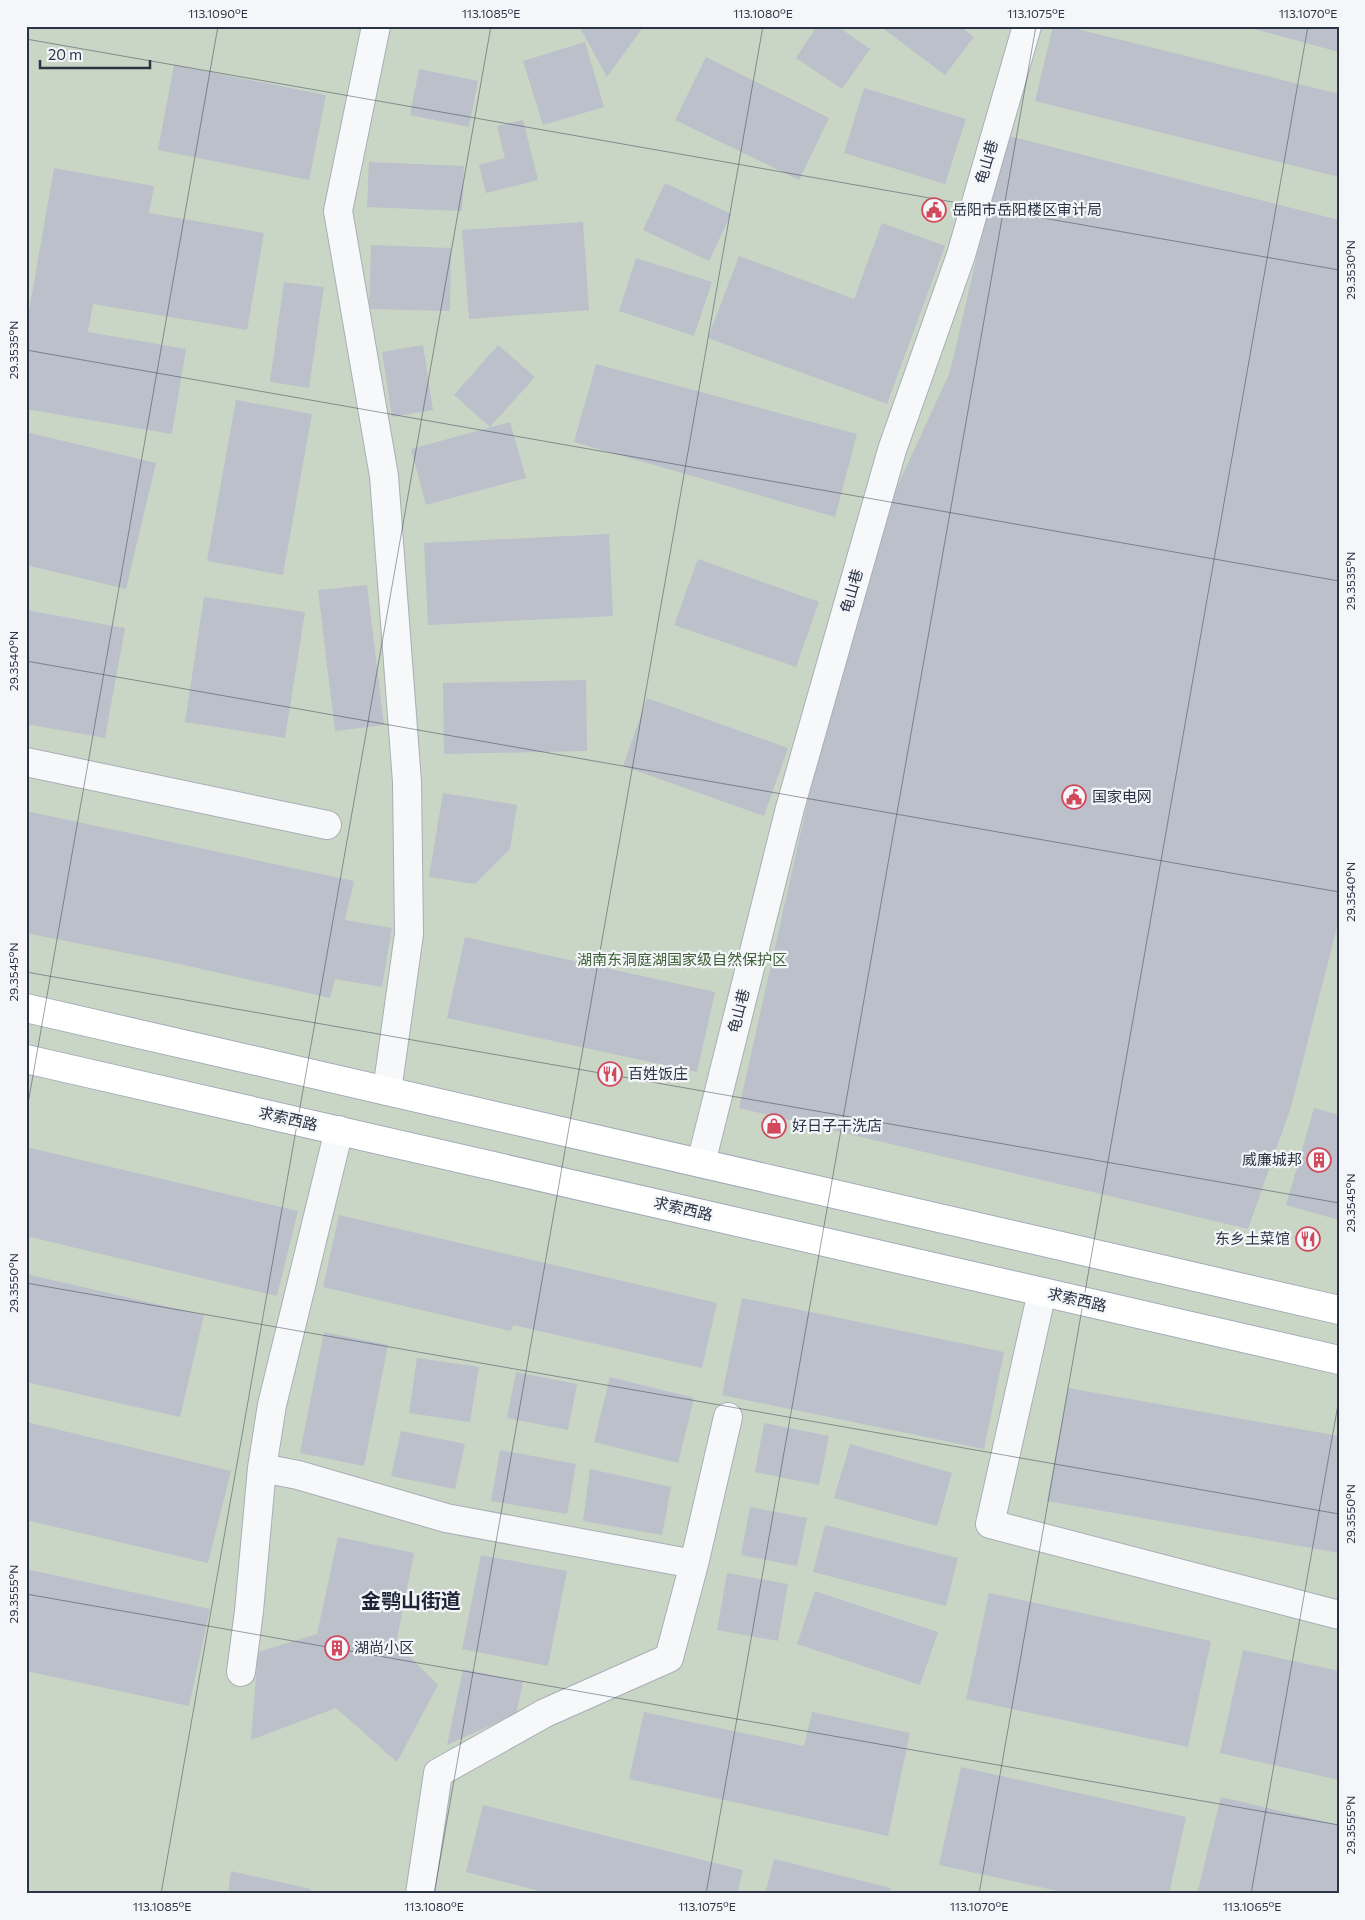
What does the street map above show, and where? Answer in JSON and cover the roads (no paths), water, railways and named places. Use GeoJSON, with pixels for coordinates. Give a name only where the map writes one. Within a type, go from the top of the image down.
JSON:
{"type":"FeatureCollection","features":[{"type":"Feature","properties":{"kind":"main road"},"geometry":{"type":"LineString","coordinates":[[26,1008],[1339,1310]]}},
{"type":"Feature","properties":{"kind":"main road","name":"求索西路"},"geometry":{"type":"LineString","coordinates":[[26,1059],[1339,1360]]}},
{"type":"Feature","properties":{"kind":"street"},"geometry":{"type":"LineString","coordinates":[[376,26],[338,211],[384,476],[407,782],[409,934],[388,1091]]}},
{"type":"Feature","properties":{"kind":"street","name":"龟山巷"},"geometry":{"type":"LineString","coordinates":[[701,1163],[790,808],[886,469],[961,255],[1027,26]]}},
{"type":"Feature","properties":{"kind":"street"},"geometry":{"type":"LineString","coordinates":[[26,762],[328,825]]}},
{"type":"Feature","properties":{"kind":"street"},"geometry":{"type":"LineString","coordinates":[[241,1672],[250,1611],[262,1468],[272,1405],[339,1130]]}},
{"type":"Feature","properties":{"kind":"street"},"geometry":{"type":"LineString","coordinates":[[1042,1292],[990,1524],[1339,1615]]}},
{"type":"Feature","properties":{"kind":"street"},"geometry":{"type":"LineString","coordinates":[[420,1894],[438,1773],[545,1713],[669,1658],[694,1564],[728,1417]]}},
{"type":"Feature","properties":{"kind":"street"},"geometry":{"type":"LineString","coordinates":[[262,1468],[298,1475],[446,1518],[694,1564]]}},
{"type":"Feature","properties":{"kind":"place","name":"岳阳市岳阳楼区审计局"},"geometry":{"type":"Point","coordinates":[934,210]}},
{"type":"Feature","properties":{"kind":"place","name":"国家电网"},"geometry":{"type":"Point","coordinates":[1074,797]}},
{"type":"Feature","properties":{"kind":"place","name":"百姓饭庄"},"geometry":{"type":"Point","coordinates":[610,1074]}},
{"type":"Feature","properties":{"kind":"place","name":"好日子干洗店"},"geometry":{"type":"Point","coordinates":[774,1126]}},
{"type":"Feature","properties":{"kind":"place","name":"威廉城邦"},"geometry":{"type":"Point","coordinates":[1319,1160]}},
{"type":"Feature","properties":{"kind":"place","name":"东乡土菜馆"},"geometry":{"type":"Point","coordinates":[1308,1239]}},
{"type":"Feature","properties":{"kind":"place","name":"湖尚小区"},"geometry":{"type":"Point","coordinates":[337,1648]}},
{"type":"Feature","properties":{"kind":"district","name":"金鹗山街道"},"geometry":{"type":"Point","coordinates":[411,1601]}},
{"type":"Feature","properties":{"kind":"park label","name":"湖南东洞庭湖国家级自然保护区"},"geometry":{"type":"Point","coordinates":[682,960]}}]}
